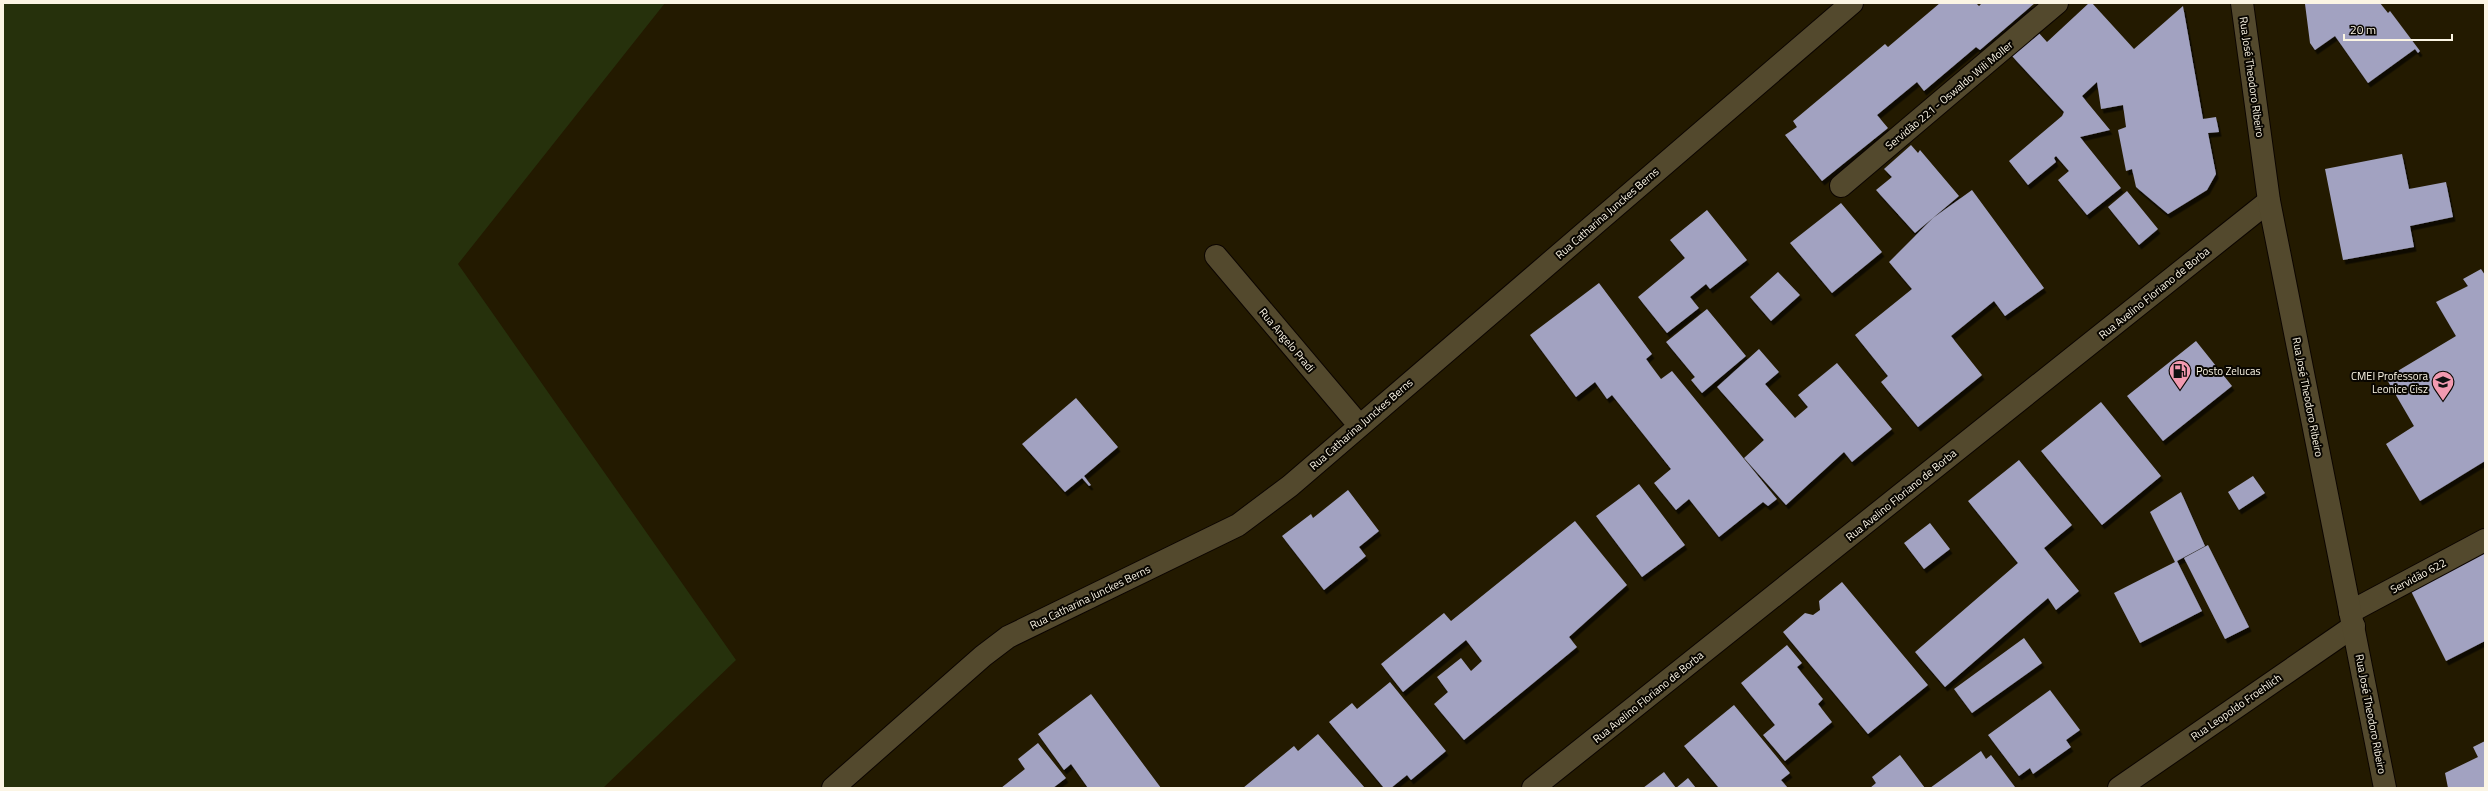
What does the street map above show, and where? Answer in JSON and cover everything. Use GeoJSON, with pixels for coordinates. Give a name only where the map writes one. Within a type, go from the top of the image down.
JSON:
{"type":"FeatureCollection","features":[{"type":"Feature","properties":{"kind":"street","name":"Rua Catharina Junckes Berns"},"geometry":{"type":"LineString","coordinates":[[834,788],[982,656],[1008,636],[1238,525],[1290,486],[1359,425],[1852,3]]}},
{"type":"Feature","properties":{"kind":"street","name":"Servidão 221 - Oswaldo Wili Moller"},"geometry":{"type":"LineString","coordinates":[[1841,186],[2057,3]]}},
{"type":"Feature","properties":{"kind":"street","name":"Rua José Theodoro Ribeiro"},"geometry":{"type":"LineString","coordinates":[[2242,3],[2268,200],[2385,788]]}},
{"type":"Feature","properties":{"kind":"street","name":"Rua Avelino Floriano de Borba"},"geometry":{"type":"LineString","coordinates":[[1533,788],[2268,200]]}},
{"type":"Feature","properties":{"kind":"street","name":"Rua Angelo Pradi"},"geometry":{"type":"LineString","coordinates":[[1216,256],[1359,425]]}},
{"type":"Feature","properties":{"kind":"street","name":"Servidão 622"},"geometry":{"type":"LineString","coordinates":[[2352,619],[2485,540]]}},
{"type":"Feature","properties":{"kind":"street","name":"Rua Leopoldo Froehlich"},"geometry":{"type":"LineString","coordinates":[[2119,788],[2352,619]]}},
{"type":"Feature","properties":{"kind":"green space"},"geometry":{"type":"Polygon","coordinates":[[[3,3],[665,3],[458,264],[736,660],[603,788],[3,788],[3,3]]]}},
{"type":"Feature","properties":{"kind":"building"},"geometry":{"type":"Polygon","coordinates":[[[1940,3],[1976,3],[1979,6],[1982,3],[2035,3],[1980,50],[1976,47],[1924,91],[1917,82],[1877,115],[1888,128],[1822,181],[1785,135],[1797,127],[1793,121],[1885,44],[1888,47],[1940,3]]]}},
{"type":"Feature","properties":{"kind":"building"},"geometry":{"type":"Polygon","coordinates":[[[2089,3],[2092,3],[2134,49],[2183,6],[2203,119],[2216,117],[2219,132],[2208,133],[2216,174],[2207,190],[2168,214],[2136,187],[2132,169],[2126,171],[2118,130],[2126,127],[2123,105],[2101,109],[2097,82],[2082,96],[2110,130],[2080,137],[2121,188],[2087,215],[2058,180],[2069,171],[2056,156],[2054,158],[2056,162],[2028,185],[2009,161],[2062,116],[2064,112],[2012,56],[2038,32],[2047,42],[2089,3]]]}},
{"type":"Feature","properties":{"kind":"building"},"geometry":{"type":"Polygon","coordinates":[[[2380,3],[2388,13],[2390,11],[2420,51],[2418,53],[2415,49],[2368,83],[2335,36],[2315,50],[2310,43],[2305,4],[2380,3]]]}},
{"type":"Feature","properties":{"kind":"building"},"geometry":{"type":"Polygon","coordinates":[[[1911,145],[1918,153],[1920,150],[1959,196],[1915,233],[1876,190],[1892,177],[1884,169],[1911,145]]]}},
{"type":"Feature","properties":{"kind":"building"},"geometry":{"type":"Polygon","coordinates":[[[2402,154],[2409,189],[2446,182],[2453,217],[2410,226],[2414,247],[2343,260],[2325,169],[2402,154]]]}},
{"type":"Feature","properties":{"kind":"building"},"geometry":{"type":"Polygon","coordinates":[[[1972,190],[2044,288],[2005,316],[1994,301],[1951,336],[1982,375],[1918,427],[1881,382],[1888,376],[1855,335],[1912,289],[1889,262],[1933,218],[1972,190]]]}},
{"type":"Feature","properties":{"kind":"building"},"geometry":{"type":"Polygon","coordinates":[[[2127,191],[2158,229],[2139,245],[2108,207],[2127,191]]]}},
{"type":"Feature","properties":{"kind":"building"},"geometry":{"type":"Polygon","coordinates":[[[1841,203],[1882,252],[1832,293],[1790,243],[1841,203]]]}},
{"type":"Feature","properties":{"kind":"building"},"geometry":{"type":"Polygon","coordinates":[[[1707,210],[1747,260],[1710,289],[1706,284],[1690,297],[1699,308],[1667,333],[1638,297],[1685,258],[1670,240],[1707,210]]]}},
{"type":"Feature","properties":{"kind":"building","name":"CMEI Professora Leonice Cisz"},"geometry":{"type":"Polygon","coordinates":[[[2481,269],[2485,275],[2485,461],[2420,501],[2386,444],[2414,426],[2386,378],[2456,336],[2436,302],[2468,286],[2463,279],[2481,269]]]}},
{"type":"Feature","properties":{"kind":"building"},"geometry":{"type":"Polygon","coordinates":[[[1778,272],[1800,295],[1771,321],[1750,297],[1778,272]]]}},
{"type":"Feature","properties":{"kind":"building"},"geometry":{"type":"Polygon","coordinates":[[[1599,283],[1652,354],[1646,359],[1661,379],[1672,371],[1777,499],[1768,506],[1763,502],[1719,537],[1689,499],[1676,510],[1654,483],[1671,469],[1612,395],[1607,399],[1595,382],[1576,397],[1530,335],[1599,283]]]}},
{"type":"Feature","properties":{"kind":"building"},"geometry":{"type":"Polygon","coordinates":[[[1707,309],[1746,356],[1702,393],[1691,380],[1695,377],[1666,342],[1707,309]]]}},
{"type":"Feature","properties":{"kind":"building","name":"Posto Zelucas"},"geometry":{"type":"Polygon","coordinates":[[[2196,341],[2232,386],[2163,441],[2127,396],[2196,341]]]}},
{"type":"Feature","properties":{"kind":"building"},"geometry":{"type":"Polygon","coordinates":[[[1759,349],[1779,372],[1765,384],[1795,418],[1808,407],[1798,395],[1837,363],[1892,429],[1852,462],[1844,452],[1786,505],[1744,458],[1764,440],[1717,387],[1759,349]]]}},
{"type":"Feature","properties":{"kind":"building"},"geometry":{"type":"Polygon","coordinates":[[[1076,398],[1118,447],[1084,476],[1091,485],[1089,486],[1082,478],[1065,492],[1022,444],[1076,398]]]}},
{"type":"Feature","properties":{"kind":"building"},"geometry":{"type":"Polygon","coordinates":[[[2101,402],[2161,476],[2102,525],[2041,451],[2101,402]]]}},
{"type":"Feature","properties":{"kind":"building"},"geometry":{"type":"Polygon","coordinates":[[[2019,460],[2072,525],[2044,548],[2079,591],[2056,610],[2048,598],[1945,687],[1915,652],[2018,563],[1968,501],[2019,460]]]}},
{"type":"Feature","properties":{"kind":"building"},"geometry":{"type":"Polygon","coordinates":[[[2253,476],[2265,493],[2239,510],[2228,492],[2253,476]]]}},
{"type":"Feature","properties":{"kind":"building"},"geometry":{"type":"Polygon","coordinates":[[[1639,484],[1685,545],[1642,577],[1596,516],[1639,484]]]}},
{"type":"Feature","properties":{"kind":"building"},"geometry":{"type":"Polygon","coordinates":[[[1348,490],[1379,531],[1359,547],[1366,556],[1324,590],[1282,536],[1311,514],[1313,518],[1348,490]]]}},
{"type":"Feature","properties":{"kind":"building"},"geometry":{"type":"Polygon","coordinates":[[[2181,492],[2205,546],[2177,561],[2202,611],[2140,643],[2114,593],[2175,562],[2150,512],[2181,492]]]}},
{"type":"Feature","properties":{"kind":"building"},"geometry":{"type":"Polygon","coordinates":[[[1575,521],[1627,585],[1569,637],[1577,647],[1464,740],[1434,704],[1448,692],[1437,677],[1461,658],[1471,671],[1482,661],[1466,640],[1403,692],[1381,664],[1444,613],[1451,621],[1575,521]]]}},
{"type":"Feature","properties":{"kind":"building"},"geometry":{"type":"Polygon","coordinates":[[[1930,523],[1950,549],[1924,569],[1904,543],[1930,523]]]}},
{"type":"Feature","properties":{"kind":"building"},"geometry":{"type":"Polygon","coordinates":[[[2208,545],[2249,627],[2225,639],[2184,558],[2208,545]]]}},
{"type":"Feature","properties":{"kind":"building"},"geometry":{"type":"Polygon","coordinates":[[[2485,552],[2485,641],[2446,661],[2410,589],[2485,552]]]}},
{"type":"Feature","properties":{"kind":"building"},"geometry":{"type":"Polygon","coordinates":[[[1842,582],[1928,685],[1868,734],[1783,632],[1805,613],[1813,615],[1820,610],[1819,601],[1842,582]]]}},
{"type":"Feature","properties":{"kind":"building"},"geometry":{"type":"Polygon","coordinates":[[[2024,638],[2042,663],[1972,713],[1954,689],[2024,638]]]}},
{"type":"Feature","properties":{"kind":"building"},"geometry":{"type":"Polygon","coordinates":[[[1787,645],[1802,663],[1797,667],[1823,699],[1818,704],[1832,722],[1785,761],[1763,735],[1775,725],[1741,683],[1787,645]]]}},
{"type":"Feature","properties":{"kind":"building"},"geometry":{"type":"Polygon","coordinates":[[[1390,682],[1446,751],[1411,780],[1407,775],[1391,788],[1384,788],[1329,722],[1352,703],[1357,709],[1390,682]]]}},
{"type":"Feature","properties":{"kind":"building"},"geometry":{"type":"Polygon","coordinates":[[[2050,690],[2080,730],[2066,740],[2071,747],[2033,774],[2030,768],[2019,776],[1988,735],[2050,690]]]}},
{"type":"Feature","properties":{"kind":"building"},"geometry":{"type":"Polygon","coordinates":[[[1091,694],[1161,788],[1088,788],[1071,764],[1064,770],[1038,734],[1091,694]]]}},
{"type":"Feature","properties":{"kind":"building"},"geometry":{"type":"Polygon","coordinates":[[[1734,705],[1790,773],[1781,780],[1788,788],[1719,788],[1684,746],[1734,705]]]}},
{"type":"Feature","properties":{"kind":"building"},"geometry":{"type":"Polygon","coordinates":[[[1318,734],[1365,788],[1243,788],[1294,746],[1298,751],[1318,734]]]}},
{"type":"Feature","properties":{"kind":"building"},"geometry":{"type":"Polygon","coordinates":[[[2485,741],[2485,788],[2448,788],[2445,773],[2478,757],[2473,747],[2485,741]]]}},
{"type":"Feature","properties":{"kind":"building"},"geometry":{"type":"Polygon","coordinates":[[[1038,743],[1066,778],[1053,788],[1001,788],[1025,769],[1018,759],[1038,743]]]}},
{"type":"Feature","properties":{"kind":"building"},"geometry":{"type":"Polygon","coordinates":[[[1981,751],[1986,759],[1991,755],[2015,787],[1930,788],[1981,751]]]}},
{"type":"Feature","properties":{"kind":"building"},"geometry":{"type":"Polygon","coordinates":[[[1900,755],[1925,788],[1870,788],[1876,783],[1872,777],[1900,755]]]}},
{"type":"Feature","properties":{"kind":"building"},"geometry":{"type":"Polygon","coordinates":[[[1664,772],[1676,788],[1643,788],[1664,772]]]}},
{"type":"Feature","properties":{"kind":"building"},"geometry":{"type":"Polygon","coordinates":[[[1688,778],[1696,788],[1676,788],[1688,778]]]}},
{"type":"Feature","properties":{"kind":"place","name":"Posto Zelucas"},"geometry":{"type":"Point","coordinates":[2180,390]}},
{"type":"Feature","properties":{"kind":"place","name":"CMEI Professora Leonice Cisz"},"geometry":{"type":"Point","coordinates":[2443,402]}}]}
